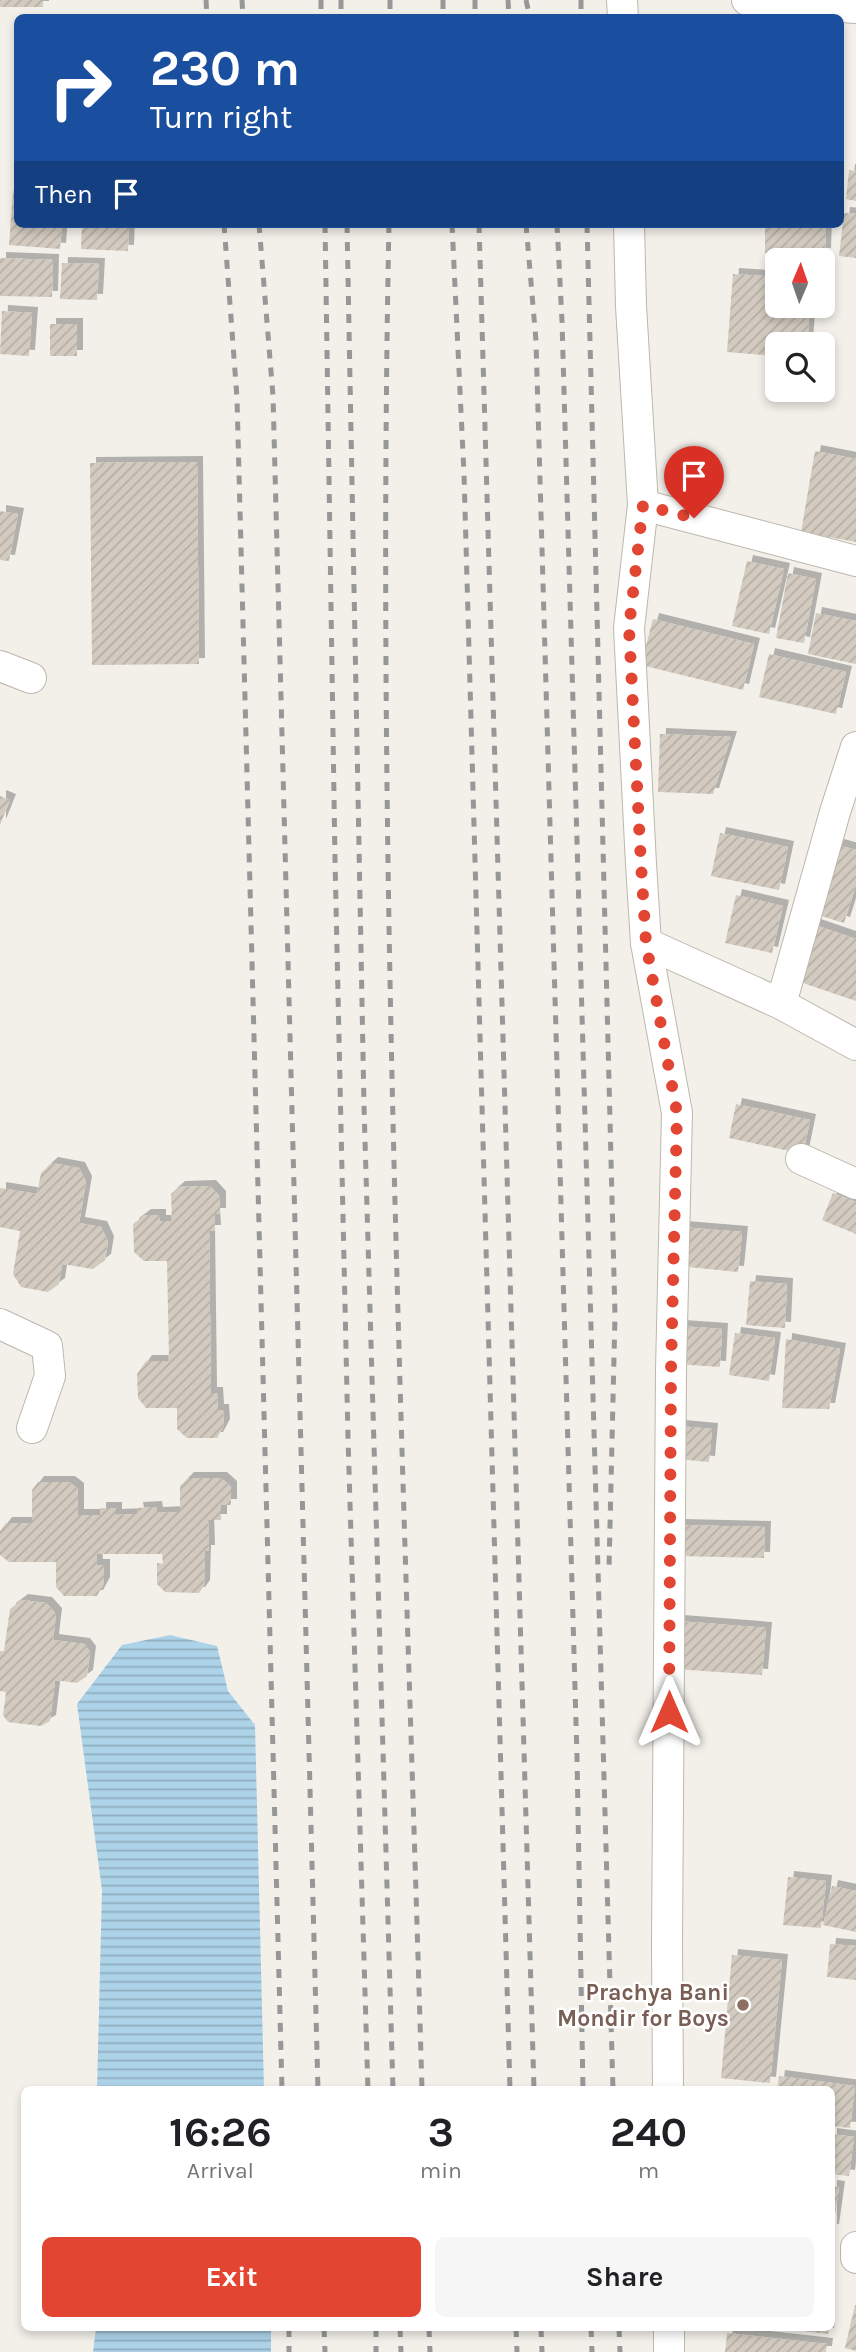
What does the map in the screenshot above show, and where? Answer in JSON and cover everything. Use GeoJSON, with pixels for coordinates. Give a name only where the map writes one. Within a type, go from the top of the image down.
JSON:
{"type":"FeatureCollection","features":[{"type":"Feature","properties":{"kind":"street"},"geometry":{"type":"LineString","coordinates":[[747,0],[856,8]]}},
{"type":"Feature","properties":{"kind":"street"},"geometry":{"type":"LineString","coordinates":[[629,228],[643,505],[629,628],[646,943],[677,1113],[671,1370],[668,2086]]}},
{"type":"Feature","properties":{"kind":"street"},"geometry":{"type":"LineString","coordinates":[[643,505],[856,561]]}},
{"type":"Feature","properties":{"kind":"street"},"geometry":{"type":"LineString","coordinates":[[0,666],[31,678]]}},
{"type":"Feature","properties":{"kind":"street"},"geometry":{"type":"LineString","coordinates":[[781,1004],[845,816],[856,747]]}},
{"type":"Feature","properties":{"kind":"street"},"geometry":{"type":"LineString","coordinates":[[646,943],[781,1004],[856,1045]]}},
{"type":"Feature","properties":{"kind":"street"},"geometry":{"type":"LineString","coordinates":[[801,1159],[856,1184]]}},
{"type":"Feature","properties":{"kind":"street"},"geometry":{"type":"LineString","coordinates":[[0,1324],[47,1346],[50,1376],[32,1428]]}},
{"type":"Feature","properties":{"kind":"street"},"geometry":{"type":"LineString","coordinates":[[856,2247],[856,2258]]}},
{"type":"Feature","properties":{"kind":"street"},"geometry":{"type":"LineString","coordinates":[[669,2331],[669,2352]]}},
{"type":"Feature","properties":{"kind":"water"},"geometry":{"type":"Polygon","coordinates":[[[170,1635],[217,1646],[228,1691],[255,1725],[264,2086],[97,2086],[102,1890],[77,1704],[122,1645],[170,1635]]]}},
{"type":"Feature","properties":{"kind":"water"},"geometry":{"type":"Polygon","coordinates":[[[96,2331],[271,2331],[271,2352],[93,2352],[96,2331]]]}},
{"type":"Feature","properties":{"kind":"building"},"geometry":{"type":"Polygon","coordinates":[[[0,0],[43,0],[43,7],[0,7],[0,0]]]}},
{"type":"Feature","properties":{"kind":"building"},"geometry":{"type":"Polygon","coordinates":[[[849,170],[856,171],[856,201],[846,199],[849,170]]]}},
{"type":"Feature","properties":{"kind":"building"},"geometry":{"type":"Polygon","coordinates":[[[13,191],[14,228],[62,228],[60,249],[9,245],[13,191]]]}},
{"type":"Feature","properties":{"kind":"building"},"geometry":{"type":"Polygon","coordinates":[[[844,213],[856,214],[856,258],[839,256],[844,213]]]}},
{"type":"Feature","properties":{"kind":"building"},"geometry":{"type":"Polygon","coordinates":[[[82,228],[129,228],[128,251],[81,249],[82,228]]]}},
{"type":"Feature","properties":{"kind":"building"},"geometry":{"type":"Polygon","coordinates":[[[765,228],[826,228],[825,248],[765,248],[765,228]]]}},
{"type":"Feature","properties":{"kind":"building"},"geometry":{"type":"Polygon","coordinates":[[[0,258],[53,260],[52,297],[0,296],[0,258]]]}},
{"type":"Feature","properties":{"kind":"building"},"geometry":{"type":"Polygon","coordinates":[[[62,263],[99,264],[97,300],[60,299],[62,263]]]}},
{"type":"Feature","properties":{"kind":"building"},"geometry":{"type":"Polygon","coordinates":[[[733,274],[765,276],[765,318],[809,318],[808,332],[765,332],[765,355],[727,352],[733,274]]]}},
{"type":"Feature","properties":{"kind":"building"},"geometry":{"type":"Polygon","coordinates":[[[2,311],[32,313],[29,356],[0,354],[2,311]]]}},
{"type":"Feature","properties":{"kind":"building"},"geometry":{"type":"Polygon","coordinates":[[[50,324],[77,324],[77,356],[50,356],[50,324]]]}},
{"type":"Feature","properties":{"kind":"building"},"geometry":{"type":"Polygon","coordinates":[[[815,451],[856,459],[856,542],[801,532],[815,451]]]}},
{"type":"Feature","properties":{"kind":"building"},"geometry":{"type":"Polygon","coordinates":[[[197,462],[199,664],[92,665],[90,463],[197,462]]]}},
{"type":"Feature","properties":{"kind":"building"},"geometry":{"type":"Polygon","coordinates":[[[0,511],[18,514],[9,561],[0,560],[0,511]]]}},
{"type":"Feature","properties":{"kind":"building"},"geometry":{"type":"Polygon","coordinates":[[[747,561],[784,569],[769,634],[732,626],[747,561]]]}},
{"type":"Feature","properties":{"kind":"building"},"geometry":{"type":"Polygon","coordinates":[[[788,573],[816,579],[804,643],[776,638],[788,573]]]}},
{"type":"Feature","properties":{"kind":"building"},"geometry":{"type":"Polygon","coordinates":[[[816,613],[856,621],[856,664],[808,654],[816,613]]]}},
{"type":"Feature","properties":{"kind":"building"},"geometry":{"type":"Polygon","coordinates":[[[653,619],[754,644],[743,690],[641,665],[653,619]]]}},
{"type":"Feature","properties":{"kind":"building"},"geometry":{"type":"Polygon","coordinates":[[[769,654],[846,672],[836,714],[759,697],[769,654]]]}},
{"type":"Feature","properties":{"kind":"building"},"geometry":{"type":"Polygon","coordinates":[[[660,734],[731,737],[713,794],[658,792],[660,734]]]}},
{"type":"Feature","properties":{"kind":"building"},"geometry":{"type":"Polygon","coordinates":[[[0,796],[10,800],[0,825],[0,796]]]}},
{"type":"Feature","properties":{"kind":"building"},"geometry":{"type":"Polygon","coordinates":[[[720,833],[788,847],[779,890],[711,876],[720,833]]]}},
{"type":"Feature","properties":{"kind":"building"},"geometry":{"type":"Polygon","coordinates":[[[838,845],[856,850],[856,885],[844,923],[815,914],[838,845]]]}},
{"type":"Feature","properties":{"kind":"building"},"geometry":{"type":"Polygon","coordinates":[[[736,895],[783,906],[772,953],[725,943],[736,895]]]}},
{"type":"Feature","properties":{"kind":"building"},"geometry":{"type":"Polygon","coordinates":[[[812,924],[856,939],[856,1001],[794,980],[812,924]]]}},
{"type":"Feature","properties":{"kind":"building"},"geometry":{"type":"Polygon","coordinates":[[[736,1104],[810,1120],[803,1154],[729,1138],[736,1104]]]}},
{"type":"Feature","properties":{"kind":"building"},"geometry":{"type":"Polygon","coordinates":[[[52,1163],[79,1168],[86,1182],[79,1223],[101,1227],[108,1242],[105,1260],[93,1269],[62,1264],[59,1284],[48,1292],[21,1287],[13,1274],[20,1231],[0,1227],[0,1188],[37,1194],[41,1173],[52,1163]]]}},
{"type":"Feature","properties":{"kind":"building"},"geometry":{"type":"Polygon","coordinates":[[[210,1186],[220,1197],[220,1214],[214,1214],[215,1231],[209,1231],[211,1393],[217,1393],[218,1410],[223,1410],[224,1425],[217,1438],[187,1438],[177,1429],[177,1408],[146,1408],[138,1398],[137,1374],[146,1361],[169,1361],[167,1261],[144,1261],[134,1252],[133,1224],[145,1215],[160,1215],[160,1221],[172,1221],[171,1194],[179,1187],[210,1186]]]}},
{"type":"Feature","properties":{"kind":"building"},"geometry":{"type":"Polygon","coordinates":[[[833,1193],[856,1202],[856,1234],[822,1220],[833,1193]]]}},
{"type":"Feature","properties":{"kind":"building"},"geometry":{"type":"Polygon","coordinates":[[[681,1227],[742,1232],[738,1272],[678,1266],[681,1227]]]}},
{"type":"Feature","properties":{"kind":"building"},"geometry":{"type":"Polygon","coordinates":[[[750,1281],[787,1284],[785,1328],[746,1325],[750,1281]]]}},
{"type":"Feature","properties":{"kind":"building"},"geometry":{"type":"Polygon","coordinates":[[[679,1326],[722,1329],[720,1367],[676,1364],[679,1326]]]}},
{"type":"Feature","properties":{"kind":"building"},"geometry":{"type":"Polygon","coordinates":[[[735,1333],[775,1338],[769,1381],[729,1375],[735,1333]]]}},
{"type":"Feature","properties":{"kind":"building"},"geometry":{"type":"Polygon","coordinates":[[[786,1339],[840,1349],[829,1409],[782,1408],[786,1339]]]}},
{"type":"Feature","properties":{"kind":"building"},"geometry":{"type":"Polygon","coordinates":[[[679,1426],[712,1429],[709,1462],[676,1459],[679,1426]]]}},
{"type":"Feature","properties":{"kind":"building"},"geometry":{"type":"Polygon","coordinates":[[[188,1478],[221,1478],[231,1487],[231,1505],[221,1505],[221,1520],[208,1520],[209,1551],[205,1551],[204,1586],[199,1593],[165,1592],[157,1584],[157,1563],[163,1564],[162,1554],[96,1554],[97,1565],[104,1565],[104,1583],[97,1596],[64,1596],[56,1587],[56,1562],[9,1562],[0,1555],[0,1531],[6,1523],[32,1523],[32,1490],[38,1482],[69,1482],[78,1489],[78,1515],[100,1515],[100,1508],[116,1508],[116,1515],[138,1514],[137,1508],[156,1507],[157,1513],[180,1512],[180,1486],[188,1478]]]}},
{"type":"Feature","properties":{"kind":"building"},"geometry":{"type":"Polygon","coordinates":[[[678,1525],[765,1527],[764,1558],[677,1556],[678,1525]]]}},
{"type":"Feature","properties":{"kind":"building"},"geometry":{"type":"Polygon","coordinates":[[[22,1600],[46,1603],[56,1614],[53,1640],[84,1644],[90,1652],[87,1676],[77,1683],[55,1680],[50,1721],[41,1726],[8,1722],[3,1715],[6,1692],[0,1691],[0,1651],[4,1651],[10,1609],[22,1600]]]}},
{"type":"Feature","properties":{"kind":"building"},"geometry":{"type":"Polygon","coordinates":[[[678,1621],[766,1628],[762,1675],[674,1669],[678,1621]]]}},
{"type":"Feature","properties":{"kind":"building"},"geometry":{"type":"Polygon","coordinates":[[[788,1877],[826,1881],[821,1928],[783,1925],[788,1877]]]}},
{"type":"Feature","properties":{"kind":"building"},"geometry":{"type":"Polygon","coordinates":[[[832,1886],[856,1891],[856,1932],[823,1925],[832,1886]]]}},
{"type":"Feature","properties":{"kind":"building"},"geometry":{"type":"Polygon","coordinates":[[[830,1944],[856,1946],[856,1980],[827,1977],[830,1944]]]}},
{"type":"Feature","properties":{"kind":"building"},"geometry":{"type":"Polygon","coordinates":[[[732,1955],[782,1960],[770,2083],[721,2078],[732,1955]]]}},
{"type":"Feature","properties":{"kind":"building"},"geometry":{"type":"Polygon","coordinates":[[[779,2076],[855,2086],[850,2128],[835,2126],[835,2086],[778,2086],[779,2076]]]}},
{"type":"Feature","properties":{"kind":"building"},"geometry":{"type":"Polygon","coordinates":[[[835,2135],[854,2137],[849,2176],[835,2174],[835,2135]]]}},
{"type":"Feature","properties":{"kind":"building"},"geometry":{"type":"Polygon","coordinates":[[[835,2186],[839,2187],[835,2216],[835,2186]]]}},
{"type":"Feature","properties":{"kind":"building"},"geometry":{"type":"Polygon","coordinates":[[[856,2305],[856,2351],[845,2348],[856,2305]]]}},
{"type":"Feature","properties":{"kind":"building"},"geometry":{"type":"Polygon","coordinates":[[[804,2331],[828,2331],[828,2334],[804,2331]]]}},
{"type":"Feature","properties":{"kind":"building"},"geometry":{"type":"Polygon","coordinates":[[[727,2333],[827,2344],[826,2352],[725,2352],[727,2333]]]}},
{"type":"Feature","properties":{"kind":"railway"},"geometry":{"type":"LineString","coordinates":[[206,0],[207,14]]}},
{"type":"Feature","properties":{"kind":"railway"},"geometry":{"type":"LineString","coordinates":[[242,0],[243,14]]}},
{"type":"Feature","properties":{"kind":"railway"},"geometry":{"type":"LineString","coordinates":[[321,0],[321,14]]}},
{"type":"Feature","properties":{"kind":"railway"},"geometry":{"type":"LineString","coordinates":[[341,0],[341,14]]}},
{"type":"Feature","properties":{"kind":"railway"},"geometry":{"type":"LineString","coordinates":[[390,0],[390,14]]}},
{"type":"Feature","properties":{"kind":"railway"},"geometry":{"type":"LineString","coordinates":[[443,0],[443,14]]}},
{"type":"Feature","properties":{"kind":"railway"},"geometry":{"type":"LineString","coordinates":[[475,0],[475,14]]}},
{"type":"Feature","properties":{"kind":"railway"},"geometry":{"type":"LineString","coordinates":[[508,0],[509,14]]}},
{"type":"Feature","properties":{"kind":"railway"},"geometry":{"type":"LineString","coordinates":[[526,0],[529,14]]}},
{"type":"Feature","properties":{"kind":"railway"},"geometry":{"type":"LineString","coordinates":[[581,0],[581,14]]}},
{"type":"Feature","properties":{"kind":"railway"},"geometry":{"type":"LineString","coordinates":[[224,228],[237,398],[282,2086]]}},
{"type":"Feature","properties":{"kind":"railway"},"geometry":{"type":"LineString","coordinates":[[259,228],[273,396],[318,2086]]}},
{"type":"Feature","properties":{"kind":"railway"},"geometry":{"type":"LineString","coordinates":[[325,228],[348,1438],[368,2086]]}},
{"type":"Feature","properties":{"kind":"railway"},"geometry":{"type":"LineString","coordinates":[[347,228],[364,1106],[393,2086]]}},
{"type":"Feature","properties":{"kind":"railway"},"geometry":{"type":"LineString","coordinates":[[389,228],[386,690],[389,924],[400,1390],[422,2086]]}},
{"type":"Feature","properties":{"kind":"railway"},"geometry":{"type":"LineString","coordinates":[[452,228],[464,474],[510,2086]]}},
{"type":"Feature","properties":{"kind":"railway"},"geometry":{"type":"LineString","coordinates":[[479,228],[534,2086]]}},
{"type":"Feature","properties":{"kind":"railway"},"geometry":{"type":"LineString","coordinates":[[526,228],[536,341],[577,1757],[583,2086]]}},
{"type":"Feature","properties":{"kind":"railway"},"geometry":{"type":"LineString","coordinates":[[557,228],[613,2086]]}},
{"type":"Feature","properties":{"kind":"railway"},"geometry":{"type":"LineString","coordinates":[[587,228],[615,1315],[609,1568]]}},
{"type":"Feature","properties":{"kind":"railway"},"geometry":{"type":"LineString","coordinates":[[289,2331],[289,2352]]}},
{"type":"Feature","properties":{"kind":"railway"},"geometry":{"type":"LineString","coordinates":[[324,2331],[325,2352]]}},
{"type":"Feature","properties":{"kind":"railway"},"geometry":{"type":"LineString","coordinates":[[376,2331],[376,2352]]}},
{"type":"Feature","properties":{"kind":"railway"},"geometry":{"type":"LineString","coordinates":[[400,2331],[401,2352]]}},
{"type":"Feature","properties":{"kind":"railway"},"geometry":{"type":"LineString","coordinates":[[429,2331],[430,2352]]}},
{"type":"Feature","properties":{"kind":"railway"},"geometry":{"type":"LineString","coordinates":[[516,2331],[517,2352]]}},
{"type":"Feature","properties":{"kind":"railway"},"geometry":{"type":"LineString","coordinates":[[541,2331],[542,2352]]}},
{"type":"Feature","properties":{"kind":"railway"},"geometry":{"type":"LineString","coordinates":[[591,2331],[592,2352]]}},
{"type":"Feature","properties":{"kind":"railway"},"geometry":{"type":"LineString","coordinates":[[619,2331],[620,2352]]}},
{"type":"Feature","properties":{"kind":"place","name":"Prachya Bani Mondir for Boys"},"geometry":{"type":"Point","coordinates":[743,2005]}},
{"type":"Feature","properties":{"kind":"route"},"geometry":{"type":"LineString","coordinates":[[669,1712],[671,1370],[677,1113],[646,943],[629,628],[643,505],[694,518]]}}]}
